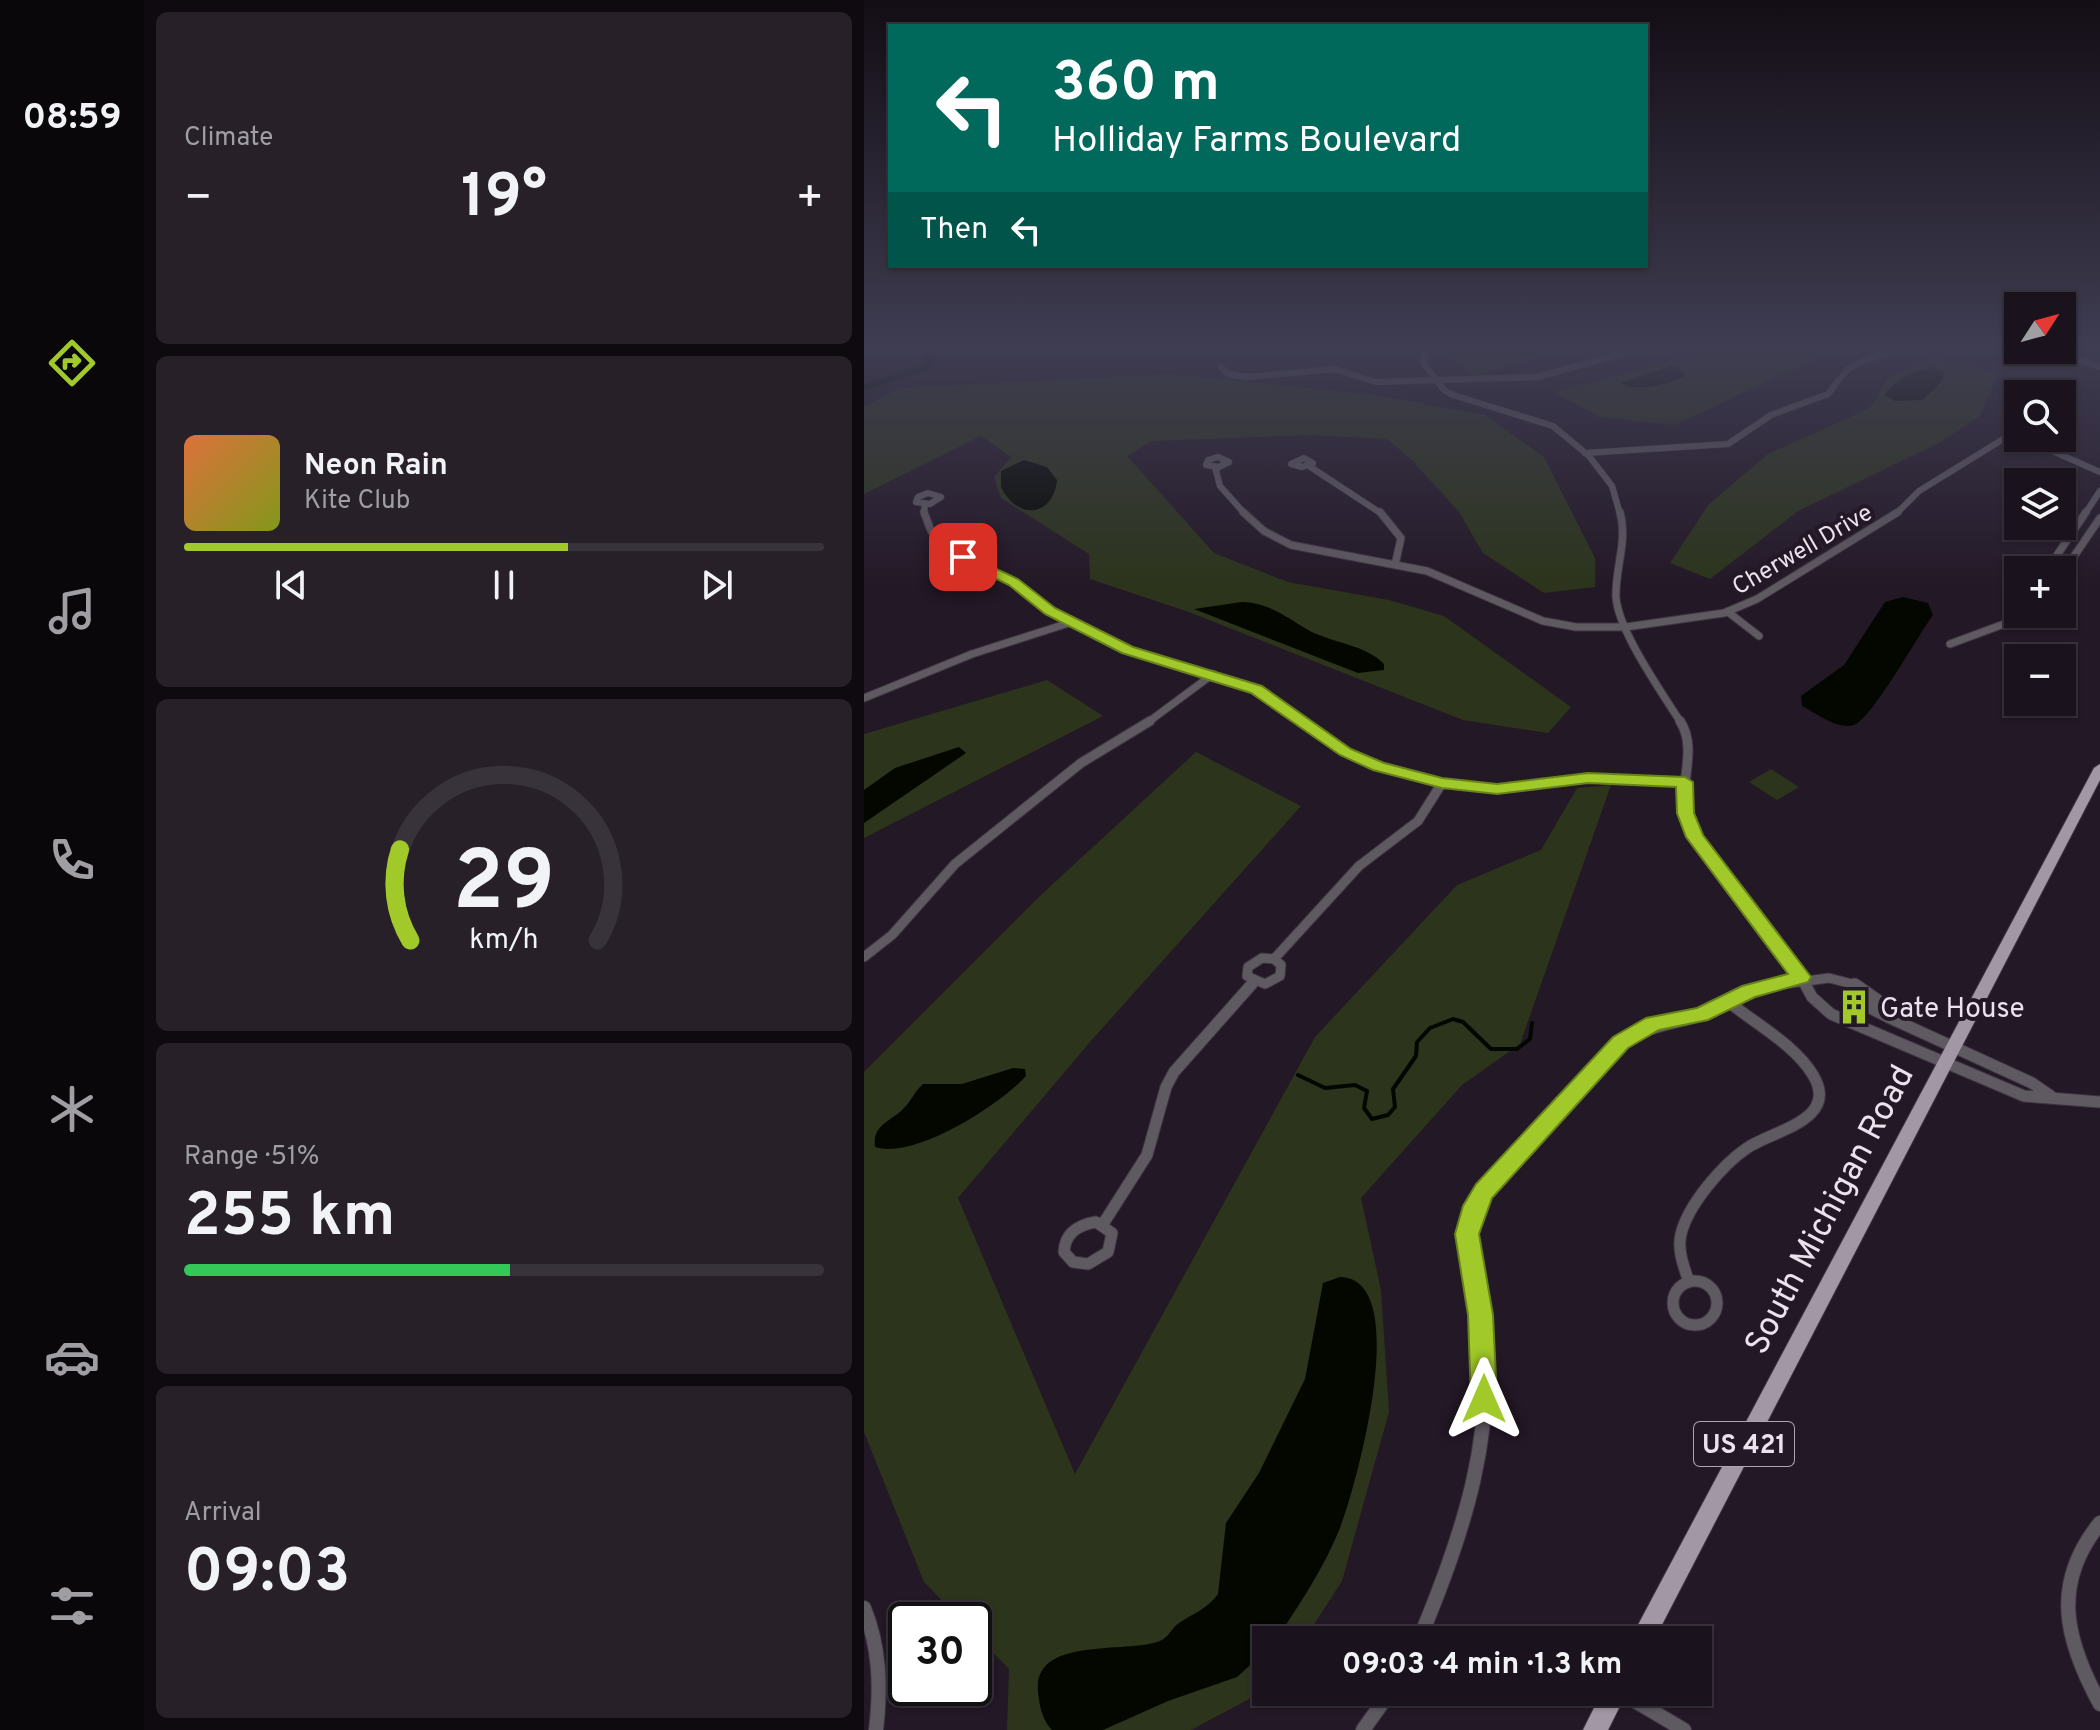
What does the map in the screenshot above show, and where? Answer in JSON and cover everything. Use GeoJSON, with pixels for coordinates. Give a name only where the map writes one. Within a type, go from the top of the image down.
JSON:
{"type":"FeatureCollection","features":[{"type":"Feature","properties":{"kind":"main road","name":"South Michigan Road"},"geometry":{"type":"LineString","coordinates":[[1649,1626],[1947,1054],[2100,768]]}},
{"type":"Feature","properties":{"kind":"main road"},"geometry":{"type":"LineString","coordinates":[[1598,1729],[1610,1706]]}},
{"type":"Feature","properties":{"kind":"street"},"geometry":{"type":"LineString","coordinates":[[1554,427],[1585,453],[1612,486],[1625,530],[1616,599],[1645,668],[1682,720],[1689,762],[1685,782],[1685,813],[1694,837],[1801,977],[1812,997],[1831,1014],[1947,1054]]}},
{"type":"Feature","properties":{"kind":"street"},"geometry":{"type":"LineString","coordinates":[[1585,453],[1615,448],[1693,449],[1728,444],[1754,427]]}},
{"type":"Feature","properties":{"kind":"street","name":"Cherwell Drive"},"geometry":{"type":"LineString","coordinates":[[1215,467],[1220,486],[1232,501],[1274,537],[1322,553],[1427,571],[1543,621],[1576,627],[1626,627],[1728,612],[1757,599],[1891,518],[1919,491],[2004,442]]}},
{"type":"Feature","properties":{"kind":"street"},"geometry":{"type":"LineString","coordinates":[[2056,452],[2100,472]]}},
{"type":"Feature","properties":{"kind":"street"},"geometry":{"type":"LineString","coordinates":[[1309,466],[1337,482],[1397,530],[1402,544],[1395,565]]}},
{"type":"Feature","properties":{"kind":"street"},"geometry":{"type":"LineString","coordinates":[[2076,529],[2100,491]]}},
{"type":"Feature","properties":{"kind":"street"},"geometry":{"type":"LineString","coordinates":[[925,504],[923,517],[931,531],[963,557],[1014,582],[1050,611],[1127,650],[1213,674],[1256,690],[1345,752],[1379,766],[1442,783],[1497,789],[1588,778],[1685,782]]}},
{"type":"Feature","properties":{"kind":"street"},"geometry":{"type":"LineString","coordinates":[[2074,556],[2100,518]]}},
{"type":"Feature","properties":{"kind":"street"},"geometry":{"type":"LineString","coordinates":[[2076,533],[2088,536]]}},
{"type":"Feature","properties":{"kind":"street"},"geometry":{"type":"LineString","coordinates":[[1728,612],[1759,636]]}},
{"type":"Feature","properties":{"kind":"street"},"geometry":{"type":"LineString","coordinates":[[1950,644],[2004,621]]}},
{"type":"Feature","properties":{"kind":"street"},"geometry":{"type":"LineString","coordinates":[[864,698],[972,654],[1072,622]]}},
{"type":"Feature","properties":{"kind":"street"},"geometry":{"type":"LineString","coordinates":[[864,957],[892,935],[955,864],[1081,763],[1146,724],[1213,674]]}},
{"type":"Feature","properties":{"kind":"street"},"geometry":{"type":"LineString","coordinates":[[1274,959],[1359,866],[1418,821],[1442,783]]}},
{"type":"Feature","properties":{"kind":"street"},"geometry":{"type":"LineString","coordinates":[[1262,958],[1274,959],[1282,968],[1280,976],[1265,984],[1254,982],[1246,972],[1251,963],[1262,958]]}},
{"type":"Feature","properties":{"kind":"street"},"geometry":{"type":"LineString","coordinates":[[1424,1626],[1461,1525],[1479,1453],[1484,1354],[1467,1243],[1474,1206],[1495,1178],[1620,1042],[1654,1023],[1701,1015],[1749,991],[1801,977],[1853,983],[1872,1009],[2024,1096],[2100,1102]]}},
{"type":"Feature","properties":{"kind":"street"},"geometry":{"type":"LineString","coordinates":[[1103,1224],[1147,1155],[1166,1087],[1174,1072],[1254,982]]}},
{"type":"Feature","properties":{"kind":"street"},"geometry":{"type":"LineString","coordinates":[[1689,1282],[1681,1260],[1685,1221],[1734,1158],[1757,1142],[1798,1126],[1815,1111],[1818,1098],[1813,1075],[1730,1003]]}},
{"type":"Feature","properties":{"kind":"street"},"geometry":{"type":"LineString","coordinates":[[2100,1523],[2085,1538],[2068,1590],[2072,1650],[2100,1704]]}},
{"type":"Feature","properties":{"kind":"street"},"geometry":{"type":"LineString","coordinates":[[864,1608],[874,1629],[881,1660],[876,1730]]}},
{"type":"Feature","properties":{"kind":"street"},"geometry":{"type":"LineString","coordinates":[[1363,1730],[1380,1706]]}},
{"type":"Feature","properties":{"kind":"street"},"geometry":{"type":"LineString","coordinates":[[1642,1706],[1684,1730]]}},
{"type":"Feature","properties":{"kind":"green space"},"geometry":{"type":"Polygon","coordinates":[[[864,427],[1501,427],[1544,457],[1595,558],[1595,587],[1544,593],[1483,553],[1459,512],[1413,461],[1387,439],[1309,435],[1152,441],[1127,456],[1214,553],[1288,582],[1389,600],[1444,616],[1571,707],[1548,733],[1463,720],[1186,611],[1090,579],[1089,554],[1001,498],[994,477],[1011,457],[981,436],[864,494],[864,427]]]}},
{"type":"Feature","properties":{"kind":"green space"},"geometry":{"type":"Polygon","coordinates":[[[1828,427],[1964,427],[1939,443],[1798,511],[1710,579],[1670,563],[1709,504],[1768,454],[1828,427]]]}},
{"type":"Feature","properties":{"kind":"green space"},"geometry":{"type":"Polygon","coordinates":[[[1047,680],[1103,716],[864,838],[864,734],[1047,680]]]}},
{"type":"Feature","properties":{"kind":"green space"},"geometry":{"type":"Polygon","coordinates":[[[1196,752],[1301,806],[1090,1042],[958,1198],[1075,1474],[1315,1037],[1457,885],[1541,850],[1577,788],[1611,785],[1520,1044],[1462,1085],[1361,1198],[1381,1290],[1389,1412],[1342,1581],[1313,1626],[1252,1626],[1252,1697],[1191,1730],[1007,1730],[1009,1669],[992,1652],[992,1602],[943,1602],[924,1582],[864,1432],[864,1072],[1042,894],[1196,752]]]}},
{"type":"Feature","properties":{"kind":"green space"},"geometry":{"type":"Polygon","coordinates":[[[1771,769],[1799,787],[1777,800],[1749,782],[1771,769]]]}},
{"type":"Feature","properties":{"kind":"shaded area"},"geometry":{"type":"Polygon","coordinates":[[[1024,460],[1047,467],[1057,480],[1054,493],[1042,508],[1025,509],[1016,505],[1001,487],[1001,471],[1024,460]]]}},
{"type":"Feature","properties":{"kind":"shaded area"},"geometry":{"type":"Polygon","coordinates":[[[1903,597],[1928,603],[1933,615],[1883,693],[1862,719],[1854,725],[1841,725],[1802,706],[1801,696],[1844,665],[1885,602],[1903,597]]]}},
{"type":"Feature","properties":{"kind":"shaded area"},"geometry":{"type":"Polygon","coordinates":[[[1242,602],[1269,608],[1319,635],[1359,648],[1384,664],[1384,670],[1358,673],[1194,609],[1242,602]]]}},
{"type":"Feature","properties":{"kind":"shaded area"},"geometry":{"type":"Polygon","coordinates":[[[959,747],[966,753],[864,823],[864,790],[895,768],[959,747]]]}},
{"type":"Feature","properties":{"kind":"shaded area"},"geometry":{"type":"Polygon","coordinates":[[[1013,1068],[1025,1069],[1026,1076],[977,1115],[933,1138],[911,1145],[892,1149],[875,1147],[879,1129],[906,1106],[923,1084],[962,1084],[1013,1068]]]}},
{"type":"Feature","properties":{"kind":"shaded area"},"geometry":{"type":"Polygon","coordinates":[[[1340,1277],[1362,1286],[1373,1311],[1377,1346],[1374,1388],[1357,1472],[1340,1528],[1319,1572],[1285,1626],[1252,1626],[1252,1664],[1237,1677],[1168,1701],[1103,1730],[1052,1730],[1043,1717],[1038,1691],[1041,1673],[1051,1661],[1088,1650],[1162,1640],[1218,1594],[1226,1523],[1259,1473],[1305,1379],[1323,1283],[1340,1277]]]}},
{"type":"Feature","properties":{"kind":"building"},"geometry":{"type":"Polygon","coordinates":[[[1854,995],[1861,1002],[1857,1009],[1848,1005],[1854,995]]]}},
{"type":"Feature","properties":{"kind":"waterway"},"geometry":{"type":"LineString","coordinates":[[1298,1075],[1325,1088],[1355,1085],[1367,1091],[1364,1108],[1372,1119],[1388,1115],[1395,1107],[1393,1089],[1416,1056],[1417,1042],[1430,1028],[1453,1019],[1463,1022],[1491,1049],[1517,1049],[1530,1039],[1532,1023]]}},
{"type":"Feature","properties":{"kind":"place","name":"Gate House"},"geometry":{"type":"Point","coordinates":[1854,1007]}},
{"type":"Feature","properties":{"kind":"route"},"geometry":{"type":"LineString","coordinates":[[963,557],[1014,582],[1050,611],[1127,650],[1213,674],[1256,690],[1345,752],[1379,766],[1442,783],[1497,789],[1588,778],[1685,782],[1685,813],[1694,837],[1801,977],[1749,991],[1701,1015],[1654,1023],[1620,1042],[1484,1191],[1470,1219],[1467,1252],[1480,1315],[1484,1399]]}}]}
